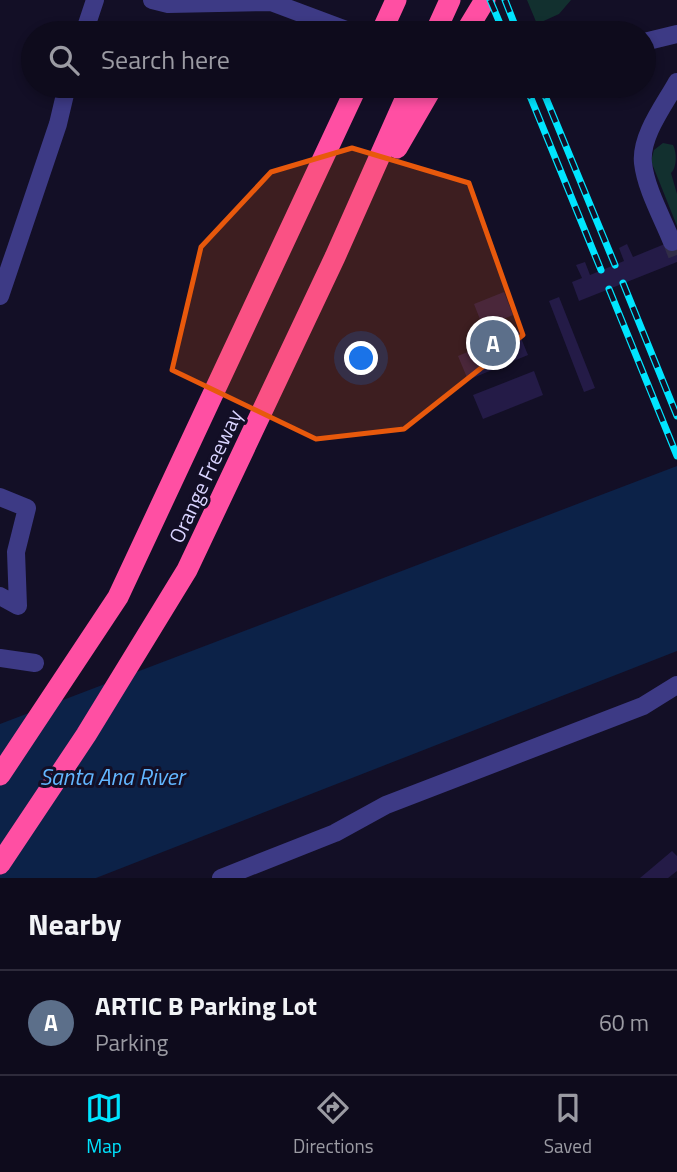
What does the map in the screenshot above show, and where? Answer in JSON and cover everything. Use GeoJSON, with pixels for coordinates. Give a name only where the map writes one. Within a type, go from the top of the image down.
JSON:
{"type":"FeatureCollection","features":[{"type":"Feature","properties":{"kind":"highway"},"geometry":{"type":"LineString","coordinates":[[386,21],[396,0]]}},
{"type":"Feature","properties":{"kind":"highway"},"geometry":{"type":"LineString","coordinates":[[440,21],[450,0]]}},
{"type":"Feature","properties":{"kind":"highway"},"geometry":{"type":"LineString","coordinates":[[472,21],[485,0]]}},
{"type":"Feature","properties":{"kind":"highway","name":"Orange Freeway"},"geometry":{"type":"LineString","coordinates":[[0,775],[117,597],[351,98]]}},
{"type":"Feature","properties":{"kind":"highway","name":"Orange Freeway"},"geometry":{"type":"LineString","coordinates":[[0,869],[86,736],[187,570],[335,257],[415,98]]}},
{"type":"Feature","properties":{"kind":"street"},"geometry":{"type":"LineString","coordinates":[[88,21],[95,0]]}},
{"type":"Feature","properties":{"kind":"street"},"geometry":{"type":"LineString","coordinates":[[152,0],[168,4],[268,1],[322,21]]}},
{"type":"Feature","properties":{"kind":"street"},"geometry":{"type":"LineString","coordinates":[[656,39],[677,34]]}},
{"type":"Feature","properties":{"kind":"street"},"geometry":{"type":"LineString","coordinates":[[672,242],[643,163],[646,143],[668,117],[677,82]]}},
{"type":"Feature","properties":{"kind":"street"},"geometry":{"type":"LineString","coordinates":[[0,296],[58,124],[64,98]]}},
{"type":"Feature","properties":{"kind":"street"},"geometry":{"type":"LineString","coordinates":[[0,497],[27,508],[16,552],[18,606],[0,596]]}},
{"type":"Feature","properties":{"kind":"street"},"geometry":{"type":"LineString","coordinates":[[0,564],[16,552]]}},
{"type":"Feature","properties":{"kind":"street"},"geometry":{"type":"LineString","coordinates":[[0,658],[35,663]]}},
{"type":"Feature","properties":{"kind":"street"},"geometry":{"type":"LineString","coordinates":[[222,878],[335,834],[386,804],[643,706],[677,685]]}},
{"type":"Feature","properties":{"kind":"highlighted area"},"geometry":{"type":"Polygon","coordinates":[[[352,148],[469,183],[523,335],[404,429],[316,439],[172,370],[201,247],[271,172],[352,148]]]}},
{"type":"Feature","properties":{"kind":"green space"},"geometry":{"type":"Polygon","coordinates":[[[527,0],[571,0],[559,14],[544,21],[536,21],[527,0]]]}},
{"type":"Feature","properties":{"kind":"green space"},"geometry":{"type":"Polygon","coordinates":[[[663,143],[673,145],[675,152],[675,164],[671,173],[677,194],[677,226],[651,161],[654,150],[663,143]]]}},
{"type":"Feature","properties":{"kind":"water","name":"Santa Ana River"},"geometry":{"type":"Polygon","coordinates":[[[677,466],[677,651],[96,878],[0,878],[0,724],[677,466]]]}},
{"type":"Feature","properties":{"kind":"building"},"geometry":{"type":"Polygon","coordinates":[[[677,239],[677,262],[579,301],[572,282],[582,278],[576,265],[585,262],[590,275],[624,261],[619,248],[627,244],[633,257],[677,239]]]}},
{"type":"Feature","properties":{"kind":"building"},"geometry":{"type":"Polygon","coordinates":[[[504,292],[513,315],[483,327],[474,304],[504,292]]]}},
{"type":"Feature","properties":{"kind":"building"},"geometry":{"type":"Polygon","coordinates":[[[559,297],[595,388],[584,392],[549,301],[559,297]]]}},
{"type":"Feature","properties":{"kind":"building"},"geometry":{"type":"Polygon","coordinates":[[[518,331],[528,355],[468,380],[458,356],[518,331]]]}},
{"type":"Feature","properties":{"kind":"building"},"geometry":{"type":"Polygon","coordinates":[[[534,371],[543,395],[483,419],[473,395],[534,371]]]}},
{"type":"Feature","properties":{"kind":"building"},"geometry":{"type":"Polygon","coordinates":[[[672,851],[677,856],[677,871],[668,878],[640,878],[672,851]]]}},
{"type":"Feature","properties":{"kind":"tunnel"},"geometry":{"type":"LineString","coordinates":[[672,242],[677,255]]}},
{"type":"Feature","properties":{"kind":"railway"},"geometry":{"type":"LineString","coordinates":[[490,0],[499,21]]}},
{"type":"Feature","properties":{"kind":"railway"},"geometry":{"type":"LineString","coordinates":[[505,0],[513,21]]}},
{"type":"Feature","properties":{"kind":"railway"},"geometry":{"type":"LineString","coordinates":[[531,98],[601,270]]}},
{"type":"Feature","properties":{"kind":"railway"},"geometry":{"type":"LineString","coordinates":[[546,98],[615,265]]}},
{"type":"Feature","properties":{"kind":"railway"},"geometry":{"type":"LineString","coordinates":[[623,283],[677,416]]}},
{"type":"Feature","properties":{"kind":"railway"},"geometry":{"type":"LineString","coordinates":[[609,289],[677,456]]}},
{"type":"Feature","properties":{"kind":"place","name":"ARTIC B Parking Lot"},"geometry":{"type":"Point","coordinates":[493,343]}}]}
